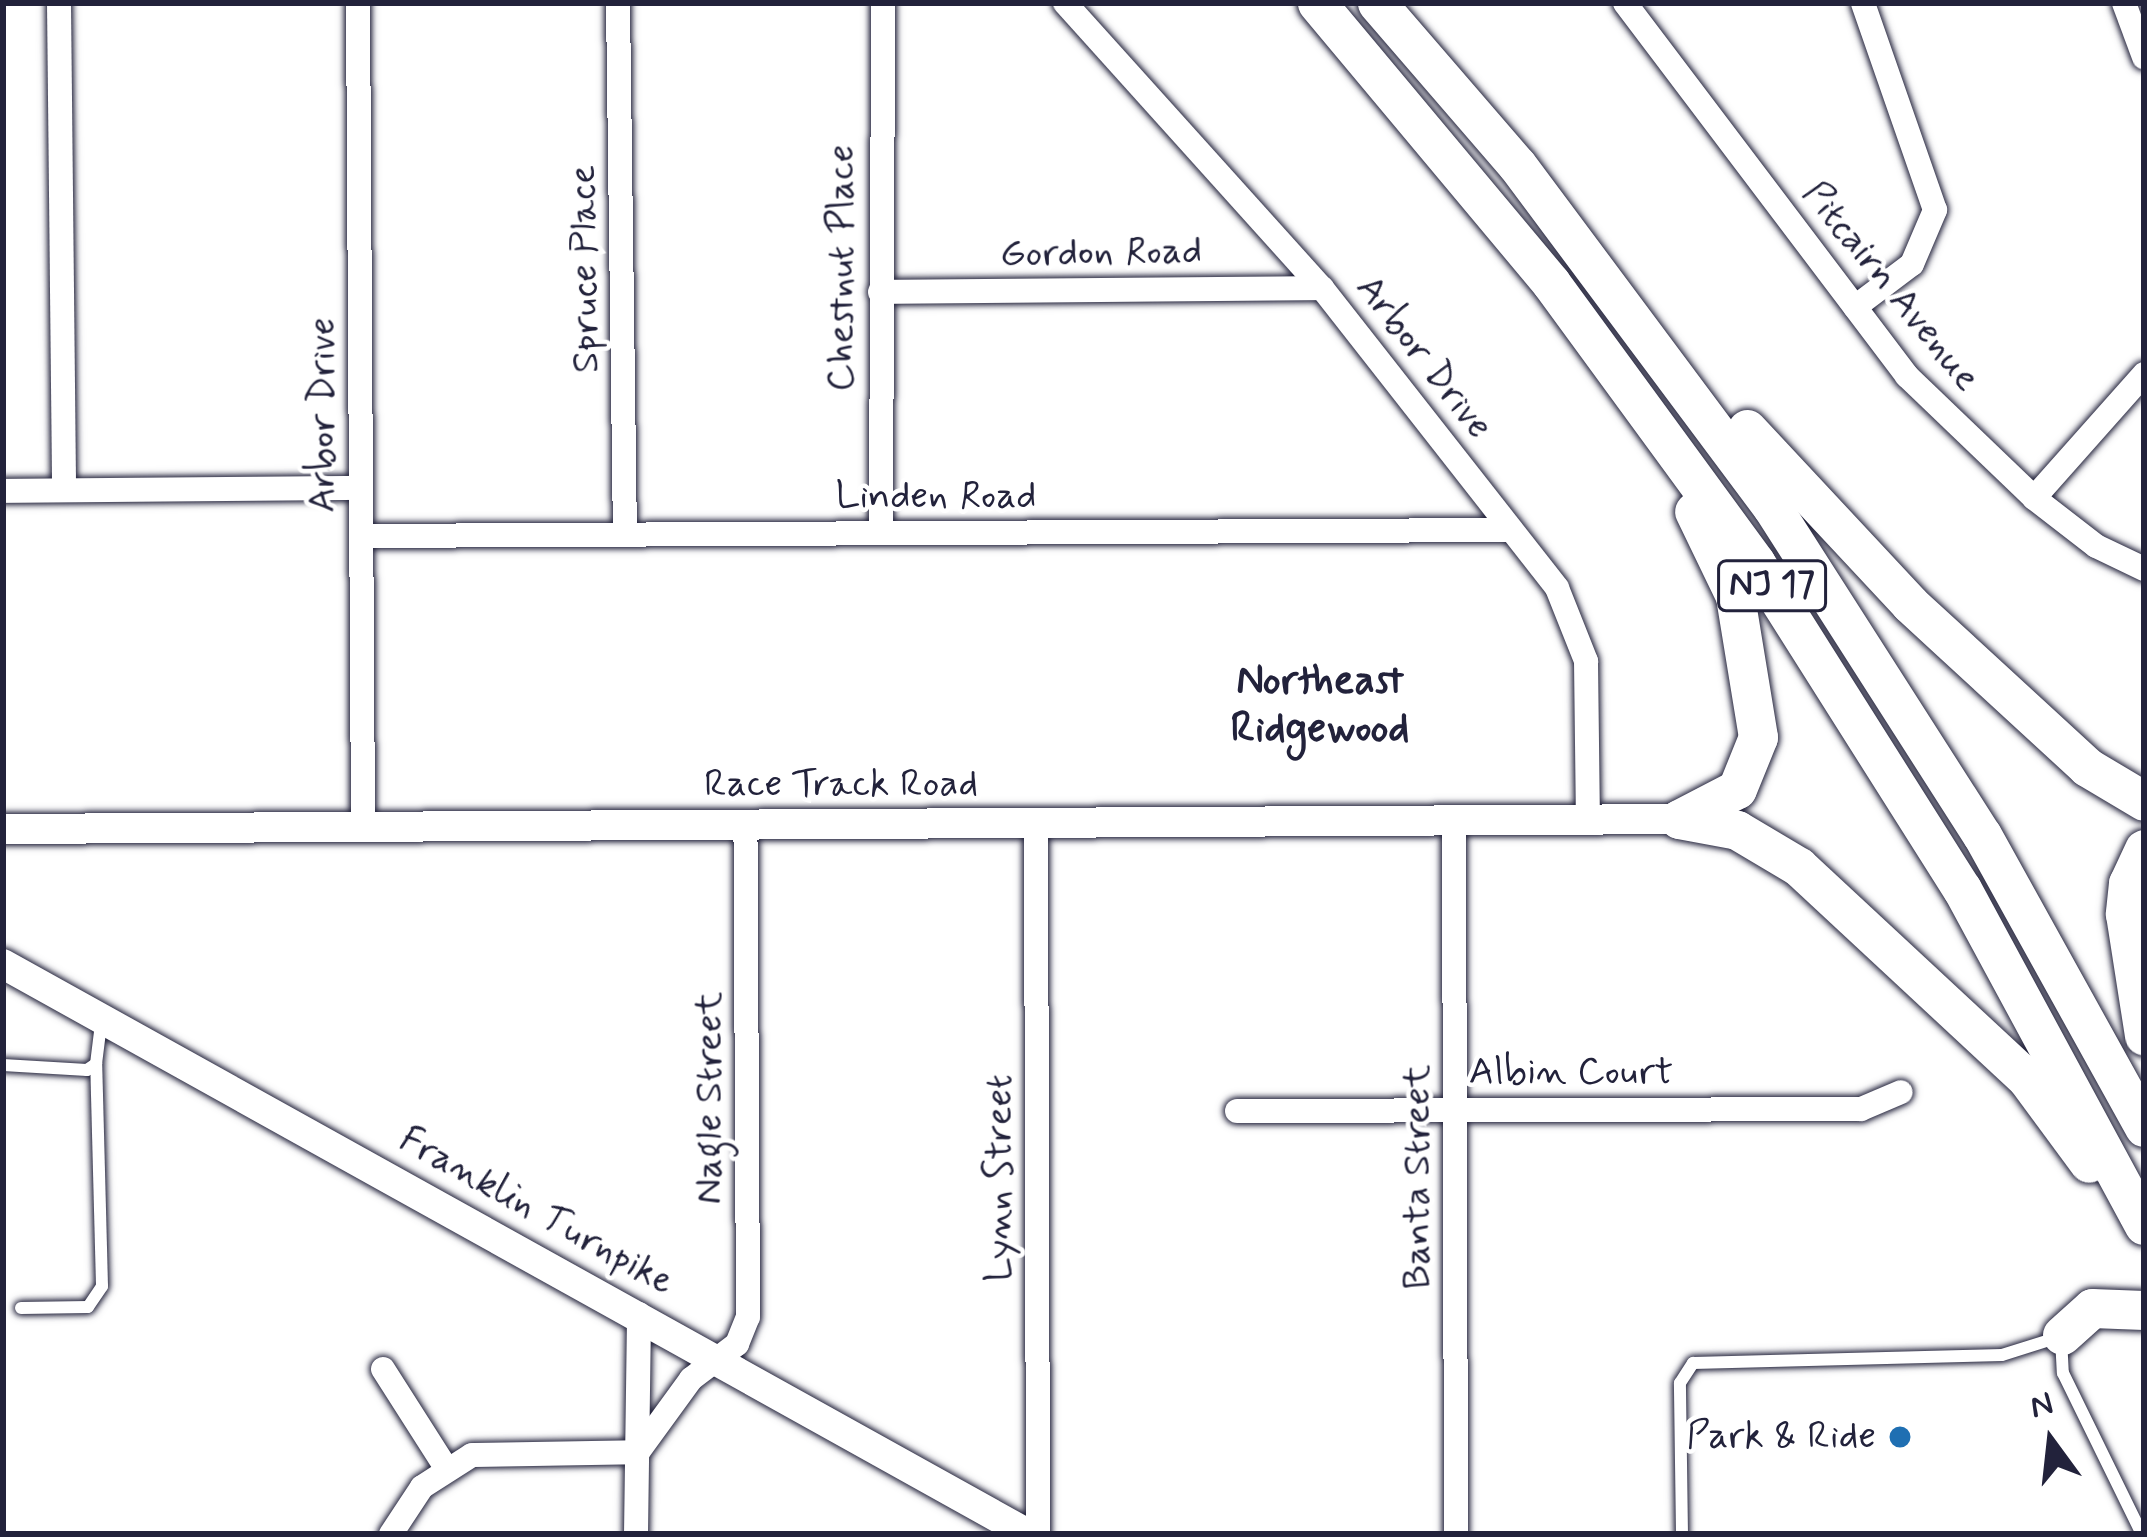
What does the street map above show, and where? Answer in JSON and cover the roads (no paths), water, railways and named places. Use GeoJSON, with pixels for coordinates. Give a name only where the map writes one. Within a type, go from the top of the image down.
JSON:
{"type":"FeatureCollection","features":[{"type":"Feature","properties":{"kind":"highway","name":"NJ 17"},"geometry":{"type":"LineString","coordinates":[[1316,3],[1621,374],[1777,594],[1923,823],[2144,1226]]}},
{"type":"Feature","properties":{"kind":"highway","name":"NJ 17"},"geometry":{"type":"LineString","coordinates":[[1377,3],[1517,165],[1717,428],[1858,635],[2021,901],[2144,1127]]}},
{"type":"Feature","properties":{"kind":"highway"},"geometry":{"type":"LineString","coordinates":[[1517,165],[1651,297],[1749,433],[1840,536],[2087,767],[2144,801]]}},
{"type":"Feature","properties":{"kind":"highway"},"geometry":{"type":"LineString","coordinates":[[1621,374],[1728,577],[1750,663],[1759,737],[1753,765],[1726,799],[1679,818]]}},
{"type":"Feature","properties":{"kind":"highway"},"geometry":{"type":"LineString","coordinates":[[1679,818],[1737,830],[1799,867],[2026,1078],[2144,1239]]}},
{"type":"Feature","properties":{"kind":"highway"},"geometry":{"type":"LineString","coordinates":[[2144,849],[2128,883],[2126,914],[2144,1036]]}},
{"type":"Feature","properties":{"kind":"highway"},"geometry":{"type":"LineString","coordinates":[[2062,1334],[2092,1308],[2144,1310]]}},
{"type":"Feature","properties":{"kind":"street"},"geometry":{"type":"LineString","coordinates":[[59,3],[64,490]]}},
{"type":"Feature","properties":{"kind":"street","name":"Arbor Drive"},"geometry":{"type":"LineString","coordinates":[[358,3],[363,827]]}},
{"type":"Feature","properties":{"kind":"street","name":"Spruce Place"},"geometry":{"type":"LineString","coordinates":[[618,3],[625,535]]}},
{"type":"Feature","properties":{"kind":"street","name":"Chestnut Place"},"geometry":{"type":"LineString","coordinates":[[881,533],[883,3]]}},
{"type":"Feature","properties":{"kind":"street","name":"Arbor Drive"},"geometry":{"type":"LineString","coordinates":[[1064,3],[1322,288],[1557,588],[1583,642],[1588,819]]}},
{"type":"Feature","properties":{"kind":"street","name":"Pitcairn Avenue"},"geometry":{"type":"LineString","coordinates":[[1625,3],[1907,376],[2034,498],[2096,546],[2144,568]]}},
{"type":"Feature","properties":{"kind":"street"},"geometry":{"type":"LineString","coordinates":[[1855,307],[1912,264],[1935,210],[1863,3]]}},
{"type":"Feature","properties":{"kind":"street"},"geometry":{"type":"LineString","coordinates":[[2124,3],[2144,57]]}},
{"type":"Feature","properties":{"kind":"street","name":"Gordon Road"},"geometry":{"type":"LineString","coordinates":[[880,292],[1322,288]]}},
{"type":"Feature","properties":{"kind":"street"},"geometry":{"type":"LineString","coordinates":[[2034,498],[2144,374]]}},
{"type":"Feature","properties":{"kind":"street"},"geometry":{"type":"LineString","coordinates":[[3,491],[361,488]]}},
{"type":"Feature","properties":{"kind":"street","name":"Linden Road"},"geometry":{"type":"LineString","coordinates":[[361,536],[1511,530]]}},
{"type":"Feature","properties":{"kind":"street","name":"Race Track Road"},"geometry":{"type":"LineString","coordinates":[[3,829],[1679,818]]}},
{"type":"Feature","properties":{"kind":"street","name":"Banta Street"},"geometry":{"type":"LineString","coordinates":[[1454,820],[1456,1534]]}},
{"type":"Feature","properties":{"kind":"street","name":"Lynn Street"},"geometry":{"type":"LineString","coordinates":[[1036,823],[1038,1534]]}},
{"type":"Feature","properties":{"kind":"street","name":"Nagle Street"},"geometry":{"type":"LineString","coordinates":[[638,1452],[691,1379],[737,1344],[748,1317],[746,824]]}},
{"type":"Feature","properties":{"kind":"street","name":"Franklin Turnpike"},"geometry":{"type":"LineString","coordinates":[[3,964],[1028,1534]]}},
{"type":"Feature","properties":{"kind":"street","name":"Albin Court"},"geometry":{"type":"LineString","coordinates":[[1237,1111],[1862,1109],[1901,1092]]}},
{"type":"Feature","properties":{"kind":"street"},"geometry":{"type":"LineString","coordinates":[[636,1534],[639,1314]]}},
{"type":"Feature","properties":{"kind":"street"},"geometry":{"type":"LineString","coordinates":[[383,1369],[446,1468]]}},
{"type":"Feature","properties":{"kind":"street"},"geometry":{"type":"LineString","coordinates":[[392,1534],[412,1497],[446,1468],[504,1450],[638,1452]]}},
{"type":"Feature","properties":{"kind":"lane"},"geometry":{"type":"LineString","coordinates":[[21,1308],[88,1307],[102,1286],[96,1064],[102,1017]]}},
{"type":"Feature","properties":{"kind":"lane"},"geometry":{"type":"LineString","coordinates":[[3,1065],[74,1072],[96,1064]]}},
{"type":"Feature","properties":{"kind":"lane"},"geometry":{"type":"LineString","coordinates":[[1682,1534],[1680,1383],[1693,1363],[2002,1355],[2062,1334],[2063,1372],[2142,1534]]}},
{"type":"Feature","properties":{"kind":"place","name":"Park & Ride"},"geometry":{"type":"Point","coordinates":[1900,1437]}},
{"type":"Feature","properties":{"kind":"district","name":"Northeast Ridgewood"},"geometry":{"type":"Point","coordinates":[1320,706]}}]}
